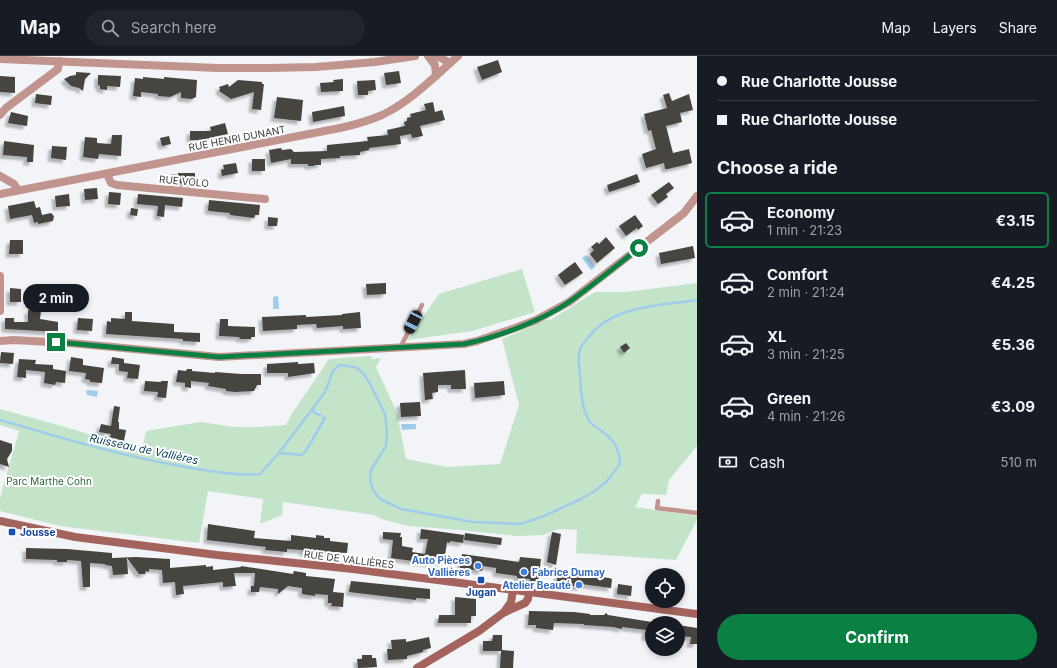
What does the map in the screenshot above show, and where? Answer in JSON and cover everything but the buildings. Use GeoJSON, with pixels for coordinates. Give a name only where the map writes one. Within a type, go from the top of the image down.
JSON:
{"type":"FeatureCollection","features":[{"type":"Feature","properties":{"kind":"main road","name":"RUE DE VALLIÈRES"},"geometry":{"type":"LineString","coordinates":[[0,521],[75,537],[353,569],[697,614]]}},
{"type":"Feature","properties":{"kind":"main road"},"geometry":{"type":"LineString","coordinates":[[503,613],[511,602],[513,590]]}},
{"type":"Feature","properties":{"kind":"main road"},"geometry":{"type":"LineString","coordinates":[[417,668],[479,631],[503,613],[526,603],[529,592]]}},
{"type":"Feature","properties":{"kind":"street"},"geometry":{"type":"LineString","coordinates":[[0,59],[218,68],[269,68],[316,67],[414,56]]}},
{"type":"Feature","properties":{"kind":"street"},"geometry":{"type":"LineString","coordinates":[[428,56],[435,65],[436,76]]}},
{"type":"Feature","properties":{"kind":"street"},"geometry":{"type":"LineString","coordinates":[[432,56],[441,58],[450,63]]}},
{"type":"Feature","properties":{"kind":"street","name":"RUE HENRI DUNANT"},"geometry":{"type":"LineString","coordinates":[[4,193],[333,130],[381,116],[408,100],[458,56]]}},
{"type":"Feature","properties":{"kind":"street"},"geometry":{"type":"LineString","coordinates":[[0,115],[6,108],[58,70],[59,61]]}},
{"type":"Feature","properties":{"kind":"street","name":"RUE VOLO"},"geometry":{"type":"LineString","coordinates":[[107,174],[111,183],[117,185],[265,199]]}},
{"type":"Feature","properties":{"kind":"street"},"geometry":{"type":"LineString","coordinates":[[0,176],[14,184],[18,190]]}},
{"type":"Feature","properties":{"kind":"street"},"geometry":{"type":"LineString","coordinates":[[0,176],[6,185],[4,193]]}},
{"type":"Feature","properties":{"kind":"street"},"geometry":{"type":"LineString","coordinates":[[0,341],[13,340],[70,343],[219,357],[464,344],[501,334],[536,320],[569,302],[660,232],[684,212],[697,196]]}},
{"type":"Feature","properties":{"kind":"street"},"geometry":{"type":"LineString","coordinates":[[0,276],[0,311]]}},
{"type":"Feature","properties":{"kind":"lane"},"geometry":{"type":"LineString","coordinates":[[400,348],[422,305]]}},
{"type":"Feature","properties":{"kind":"lane"},"geometry":{"type":"LineString","coordinates":[[658,501],[657,508],[697,513]]}},
{"type":"Feature","properties":{"kind":"green space"},"geometry":{"type":"Polygon","coordinates":[[[522,269],[535,312],[472,331],[407,340],[439,294],[522,269]]]}},
{"type":"Feature","properties":{"kind":"green space","name":"Parc Marthe Cohn"},"geometry":{"type":"Polygon","coordinates":[[[697,283],[697,446],[669,480],[666,495],[642,494],[635,507],[697,516],[697,520],[676,560],[576,553],[577,530],[558,529],[543,535],[517,536],[408,526],[381,519],[374,515],[283,502],[282,515],[260,524],[263,499],[208,491],[199,543],[60,526],[0,511],[0,498],[19,431],[0,425],[0,409],[69,428],[142,451],[146,431],[201,422],[234,427],[286,425],[291,415],[329,359],[371,356],[372,359],[381,358],[376,367],[397,413],[406,459],[447,467],[500,464],[519,405],[502,339],[548,319],[550,320],[595,292],[626,292],[697,283]]]}},
{"type":"Feature","properties":{"kind":"water"},"geometry":{"type":"Polygon","coordinates":[[[586,255],[595,267],[591,270],[582,258],[586,255]]]}},
{"type":"Feature","properties":{"kind":"water"},"geometry":{"type":"Polygon","coordinates":[[[278,296],[279,309],[273,309],[273,297],[278,296]]]}},
{"type":"Feature","properties":{"kind":"water"},"geometry":{"type":"Polygon","coordinates":[[[86,391],[98,391],[97,397],[87,395],[86,391]]]}},
{"type":"Feature","properties":{"kind":"water"},"geometry":{"type":"Polygon","coordinates":[[[401,424],[416,424],[416,429],[402,430],[401,424]]]}},
{"type":"Feature","properties":{"kind":"waterway","name":"Ruisseau de Vallières"},"geometry":{"type":"LineString","coordinates":[[0,420],[92,446],[161,463],[222,473],[260,474],[279,453],[325,392],[333,371],[339,365],[354,367],[363,373],[385,414],[387,432],[386,446],[371,470],[370,480],[373,490],[380,499],[401,509],[473,522],[521,524],[544,516],[595,491],[607,481],[620,464],[617,448],[612,440],[591,423],[583,405],[579,361],[579,353],[582,345],[598,327],[623,313],[653,306],[697,300]]}},
{"type":"Feature","properties":{"kind":"waterway","name":"Ruisseau de Vallières"},"geometry":{"type":"LineString","coordinates":[[313,409],[314,413],[320,415]]}},
{"type":"Feature","properties":{"kind":"waterway","name":"Ruisseau de Vallières"},"geometry":{"type":"LineString","coordinates":[[280,453],[302,455],[325,418],[323,418]]}},
{"type":"Feature","properties":{"kind":"place","name":"Jousse"},"geometry":{"type":"Point","coordinates":[12,532]}},
{"type":"Feature","properties":{"kind":"place","name":"Auto Pièces Vallières"},"geometry":{"type":"Point","coordinates":[478,566]}},
{"type":"Feature","properties":{"kind":"place","name":"Fabrice Dumay"},"geometry":{"type":"Point","coordinates":[524,572]}},
{"type":"Feature","properties":{"kind":"place","name":"Jugan"},"geometry":{"type":"Point","coordinates":[481,580]}},
{"type":"Feature","properties":{"kind":"place","name":"Atelier Beauté"},"geometry":{"type":"Point","coordinates":[579,585]}},
{"type":"Feature","properties":{"kind":"route"},"geometry":{"type":"LineString","coordinates":[[56,342],[219,357],[464,344],[501,334],[536,320],[569,302],[639,248]]}}]}
